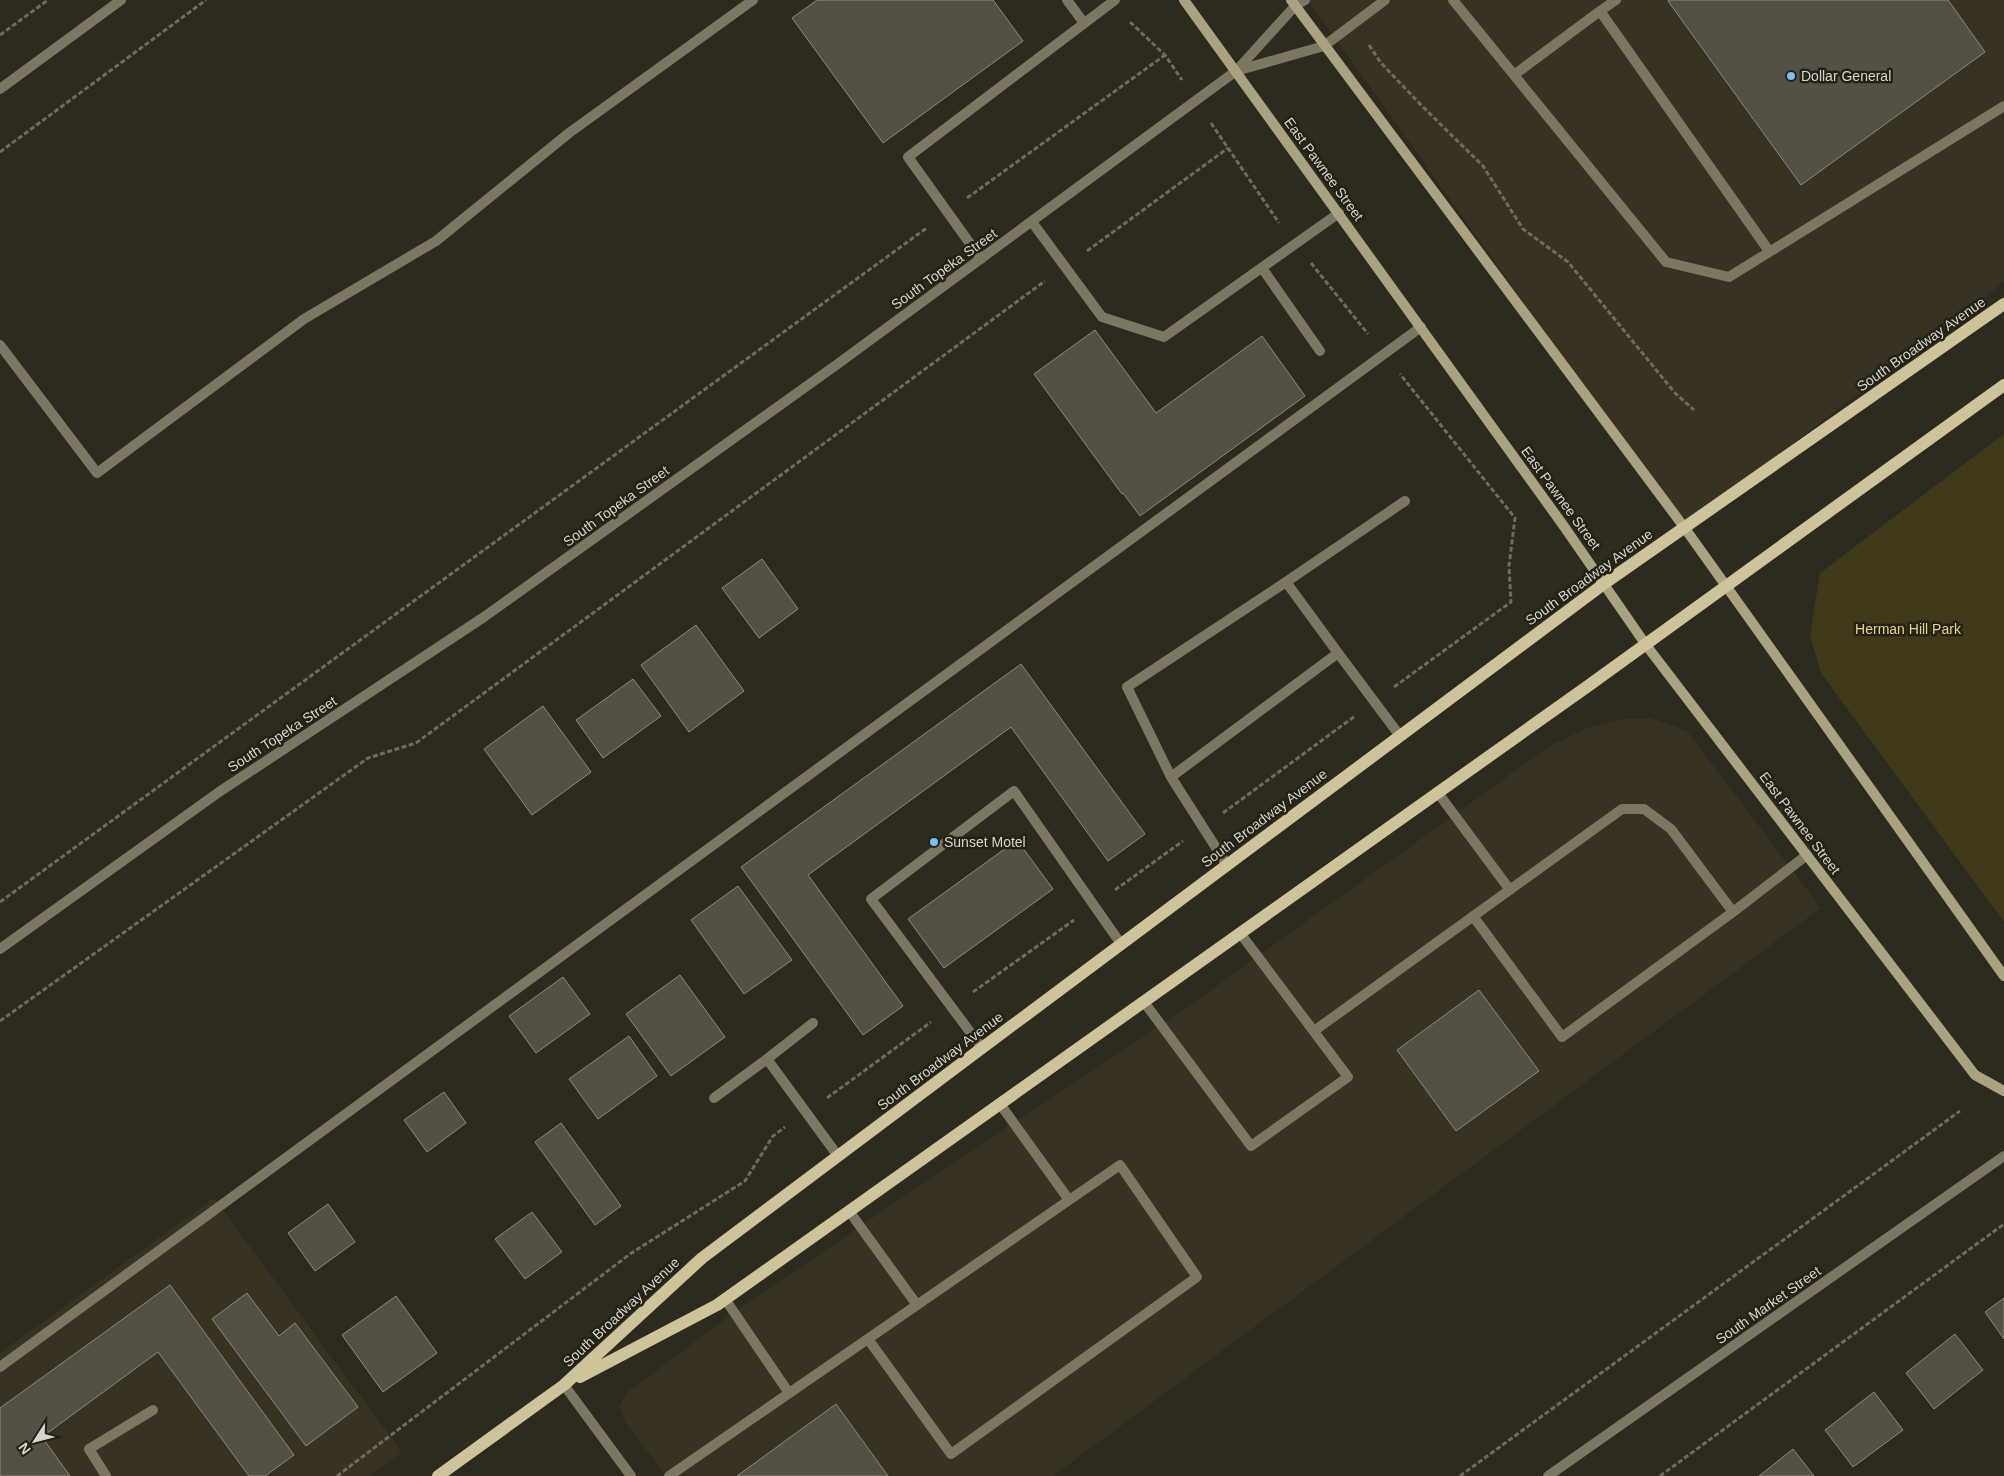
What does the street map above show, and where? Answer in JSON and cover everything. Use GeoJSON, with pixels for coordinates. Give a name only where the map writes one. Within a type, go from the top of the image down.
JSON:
{"type":"FeatureCollection","features":[{"type":"Feature","properties":{"kind":"main road","name":"East Pawnee Street"},"geometry":{"type":"LineString","coordinates":[[1184,0],[1605,583],[1646,645],[1975,1075],[2004,1091]]}},
{"type":"Feature","properties":{"kind":"main road"},"geometry":{"type":"LineString","coordinates":[[1293,3],[1684,527],[1725,588],[2004,976]]}},
{"type":"Feature","properties":{"kind":"main road","name":"South Broadway Avenue"},"geometry":{"type":"LineString","coordinates":[[438,1476],[564,1385],[702,1258],[982,1048],[1605,583],[2004,304]]}},
{"type":"Feature","properties":{"kind":"main road","name":"South Broadway Avenue"},"geometry":{"type":"LineString","coordinates":[[564,1385],[725,1299],[1646,645],[2004,385]]}},
{"type":"Feature","properties":{"kind":"street"},"geometry":{"type":"LineString","coordinates":[[0,89],[121,0]]}},
{"type":"Feature","properties":{"kind":"street"},"geometry":{"type":"LineString","coordinates":[[0,345],[97,473],[304,319],[436,241],[569,133],[753,0]]}},
{"type":"Feature","properties":{"kind":"street"},"geometry":{"type":"LineString","coordinates":[[1067,0],[1084,23]]}},
{"type":"Feature","properties":{"kind":"street"},"geometry":{"type":"LineString","coordinates":[[1236,71],[1293,3],[1305,0]]}},
{"type":"Feature","properties":{"kind":"street"},"geometry":{"type":"LineString","coordinates":[[1236,71],[1324,46],[1384,0]]}},
{"type":"Feature","properties":{"kind":"street"},"geometry":{"type":"LineString","coordinates":[[1453,0],[1666,262],[1729,277],[2004,106]]}},
{"type":"Feature","properties":{"kind":"street"},"geometry":{"type":"LineString","coordinates":[[1514,75],[1616,0]]}},
{"type":"Feature","properties":{"kind":"street"},"geometry":{"type":"LineString","coordinates":[[981,259],[908,156],[1114,1]]}},
{"type":"Feature","properties":{"kind":"street"},"geometry":{"type":"LineString","coordinates":[[1600,12],[1769,252]]}},
{"type":"Feature","properties":{"kind":"street","name":"South Topeka Street"},"geometry":{"type":"LineString","coordinates":[[0,949],[219,792],[484,617],[840,363],[1236,71]]}},
{"type":"Feature","properties":{"kind":"street"},"geometry":{"type":"LineString","coordinates":[[1032,222],[1102,317],[1164,337],[1339,213]]}},
{"type":"Feature","properties":{"kind":"street"},"geometry":{"type":"LineString","coordinates":[[1262,268],[1320,351]]}},
{"type":"Feature","properties":{"kind":"street"},"geometry":{"type":"LineString","coordinates":[[0,1367],[1421,327]]}},
{"type":"Feature","properties":{"kind":"street"},"geometry":{"type":"LineString","coordinates":[[1227,865],[1171,777],[1127,687],[1405,501]]}},
{"type":"Feature","properties":{"kind":"street"},"geometry":{"type":"LineString","coordinates":[[1286,582],[1400,736]]}},
{"type":"Feature","properties":{"kind":"street"},"geometry":{"type":"LineString","coordinates":[[1171,777],[1338,653]]}},
{"type":"Feature","properties":{"kind":"street"},"geometry":{"type":"LineString","coordinates":[[982,1048],[871,899],[1014,791],[1121,944]]}},
{"type":"Feature","properties":{"kind":"street"},"geometry":{"type":"LineString","coordinates":[[1438,793],[1510,890]]}},
{"type":"Feature","properties":{"kind":"street"},"geometry":{"type":"LineString","coordinates":[[1314,1030],[1622,809],[1644,808],[1671,829],[1733,912]]}},
{"type":"Feature","properties":{"kind":"street"},"geometry":{"type":"LineString","coordinates":[[1473,916],[1562,1037],[1733,912],[1807,855]]}},
{"type":"Feature","properties":{"kind":"street"},"geometry":{"type":"LineString","coordinates":[[1144,1002],[1251,1146],[1348,1077],[1240,933]]}},
{"type":"Feature","properties":{"kind":"street"},"geometry":{"type":"LineString","coordinates":[[714,1098],[813,1023]]}},
{"type":"Feature","properties":{"kind":"street"},"geometry":{"type":"LineString","coordinates":[[767,1059],[838,1156]]}},
{"type":"Feature","properties":{"kind":"street"},"geometry":{"type":"LineString","coordinates":[[1000,1104],[1069,1200]]}},
{"type":"Feature","properties":{"kind":"street","name":"South Market Street"},"geometry":{"type":"LineString","coordinates":[[1548,1476],[2004,1156]]}},
{"type":"Feature","properties":{"kind":"street"},"geometry":{"type":"LineString","coordinates":[[669,1476],[868,1338],[1120,1165],[1196,1277],[951,1454],[868,1338]]}},
{"type":"Feature","properties":{"kind":"street"},"geometry":{"type":"LineString","coordinates":[[849,1211],[917,1305]]}},
{"type":"Feature","properties":{"kind":"street"},"geometry":{"type":"LineString","coordinates":[[725,1299],[789,1393]]}},
{"type":"Feature","properties":{"kind":"street"},"geometry":{"type":"LineString","coordinates":[[564,1385],[631,1476]]}},
{"type":"Feature","properties":{"kind":"street"},"geometry":{"type":"LineString","coordinates":[[106,1476],[90,1449],[153,1410]]}},
{"type":"Feature","properties":{"kind":"path"},"geometry":{"type":"LineString","coordinates":[[0,35],[48,0]]}},
{"type":"Feature","properties":{"kind":"path"},"geometry":{"type":"LineString","coordinates":[[0,152],[206,0]]}},
{"type":"Feature","properties":{"kind":"path"},"geometry":{"type":"LineString","coordinates":[[337,1476],[630,1254],[745,1181],[773,1136],[1094,906],[1512,602],[1509,566],[1515,518],[1268,210],[1165,55],[1122,14],[1114,1]]}},
{"type":"Feature","properties":{"kind":"path"},"geometry":{"type":"LineString","coordinates":[[1354,23],[1381,63],[1483,166],[1523,229],[1568,262],[1675,393],[1694,410]]}},
{"type":"Feature","properties":{"kind":"path"},"geometry":{"type":"LineString","coordinates":[[0,902],[1165,55]]}},
{"type":"Feature","properties":{"kind":"path"},"geometry":{"type":"LineString","coordinates":[[0,1021],[368,758],[416,742],[1228,148]]}},
{"type":"Feature","properties":{"kind":"path"},"geometry":{"type":"LineString","coordinates":[[1460,1476],[1960,1111]]}},
{"type":"Feature","properties":{"kind":"path"},"geometry":{"type":"LineString","coordinates":[[1660,1476],[2004,1224]]}},
{"type":"Feature","properties":{"kind":"shaded area"},"geometry":{"type":"Polygon","coordinates":[[[1308,0],[2004,0],[2004,282],[1684,527],[1308,0]]]}},
{"type":"Feature","properties":{"kind":"shaded area"},"geometry":{"type":"Polygon","coordinates":[[[1650,718],[1687,731],[1821,908],[1053,1476],[667,1476],[626,1424],[619,1407],[627,1393],[718,1324],[923,1183],[1193,1003],[1551,745],[1590,727],[1622,719],[1650,718]]]}},
{"type":"Feature","properties":{"kind":"shaded area"},"geometry":{"type":"Polygon","coordinates":[[[214,1198],[402,1452],[369,1476],[0,1476],[0,1353],[214,1198]]]}},
{"type":"Feature","properties":{"kind":"green space","name":"Herman Hill Park"},"geometry":{"type":"Polygon","coordinates":[[[2004,434],[2004,922],[1821,673],[1810,635],[1820,573],[2004,434]]]}},
{"type":"Feature","properties":{"kind":"building"},"geometry":{"type":"Polygon","coordinates":[[[817,0],[993,0],[1023,41],[883,143],[792,18],[817,0]]]}},
{"type":"Feature","properties":{"kind":"building"},"geometry":{"type":"Polygon","coordinates":[[[1948,0],[1985,52],[1801,185],[1668,1],[1948,0]]]}},
{"type":"Feature","properties":{"kind":"building"},"geometry":{"type":"Polygon","coordinates":[[[1095,330],[1156,413],[1262,336],[1305,396],[1140,516],[1034,374],[1095,330]]]}},
{"type":"Feature","properties":{"kind":"building"},"geometry":{"type":"Polygon","coordinates":[[[762,559],[798,609],[759,638],[722,588],[762,559]]]}},
{"type":"Feature","properties":{"kind":"building"},"geometry":{"type":"Polygon","coordinates":[[[696,625],[744,691],[689,732],[641,665],[696,625]]]}},
{"type":"Feature","properties":{"kind":"building"},"geometry":{"type":"Polygon","coordinates":[[[1021,664],[1145,834],[1108,861],[1011,727],[808,875],[903,1006],[863,1035],[741,867],[1021,664]]]}},
{"type":"Feature","properties":{"kind":"building"},"geometry":{"type":"Polygon","coordinates":[[[633,679],[661,716],[603,758],[576,720],[633,679]]]}},
{"type":"Feature","properties":{"kind":"building"},"geometry":{"type":"Polygon","coordinates":[[[543,706],[591,772],[532,815],[484,749],[543,706]]]}},
{"type":"Feature","properties":{"kind":"building"},"geometry":{"type":"Polygon","coordinates":[[[1017,840],[1053,889],[944,968],[908,919],[1017,840]]]}},
{"type":"Feature","properties":{"kind":"building"},"geometry":{"type":"Polygon","coordinates":[[[738,886],[792,960],[744,994],[691,920],[738,886]]]}},
{"type":"Feature","properties":{"kind":"building"},"geometry":{"type":"Polygon","coordinates":[[[680,975],[725,1037],[671,1076],[626,1014],[680,975]]]}},
{"type":"Feature","properties":{"kind":"building"},"geometry":{"type":"Polygon","coordinates":[[[563,977],[590,1014],[536,1053],[509,1016],[563,977]]]}},
{"type":"Feature","properties":{"kind":"building"},"geometry":{"type":"Polygon","coordinates":[[[1479,990],[1539,1071],[1456,1131],[1397,1050],[1479,990]]]}},
{"type":"Feature","properties":{"kind":"building"},"geometry":{"type":"Polygon","coordinates":[[[629,1036],[657,1076],[598,1119],[569,1079],[629,1036]]]}},
{"type":"Feature","properties":{"kind":"building"},"geometry":{"type":"Polygon","coordinates":[[[444,1092],[466,1123],[427,1152],[404,1120],[444,1092]]]}},
{"type":"Feature","properties":{"kind":"building"},"geometry":{"type":"Polygon","coordinates":[[[561,1123],[621,1206],[595,1225],[535,1142],[561,1123]]]}},
{"type":"Feature","properties":{"kind":"building"},"geometry":{"type":"Polygon","coordinates":[[[328,1204],[355,1242],[315,1271],[288,1233],[328,1204]]]}},
{"type":"Feature","properties":{"kind":"building"},"geometry":{"type":"Polygon","coordinates":[[[532,1212],[562,1252],[525,1279],[495,1239],[532,1212]]]}},
{"type":"Feature","properties":{"kind":"building"},"geometry":{"type":"Polygon","coordinates":[[[170,1285],[294,1455],[265,1476],[249,1476],[158,1352],[42,1437],[70,1476],[0,1476],[0,1408],[170,1285]]]}},
{"type":"Feature","properties":{"kind":"building"},"geometry":{"type":"Polygon","coordinates":[[[247,1293],[279,1336],[295,1323],[358,1407],[306,1446],[212,1319],[247,1293]]]}},
{"type":"Feature","properties":{"kind":"building"},"geometry":{"type":"Polygon","coordinates":[[[396,1296],[437,1353],[383,1392],[342,1335],[396,1296]]]}},
{"type":"Feature","properties":{"kind":"building"},"geometry":{"type":"Polygon","coordinates":[[[2004,1298],[2004,1339],[1985,1312],[2004,1298]]]}},
{"type":"Feature","properties":{"kind":"building"},"geometry":{"type":"Polygon","coordinates":[[[1955,1334],[1983,1370],[1934,1409],[1906,1373],[1955,1334]]]}},
{"type":"Feature","properties":{"kind":"building"},"geometry":{"type":"Polygon","coordinates":[[[1874,1392],[1903,1430],[1853,1467],[1825,1430],[1874,1392]]]}},
{"type":"Feature","properties":{"kind":"building"},"geometry":{"type":"Polygon","coordinates":[[[836,1404],[888,1476],[737,1476],[836,1404]]]}},
{"type":"Feature","properties":{"kind":"building"},"geometry":{"type":"Polygon","coordinates":[[[1793,1449],[1814,1476],[1759,1476],[1793,1449]]]}},
{"type":"Feature","properties":{"kind":"place","name":"Dollar General"},"geometry":{"type":"Point","coordinates":[1791,76]}},
{"type":"Feature","properties":{"kind":"place","name":"Sunset Motel"},"geometry":{"type":"Point","coordinates":[934,842]}}]}
